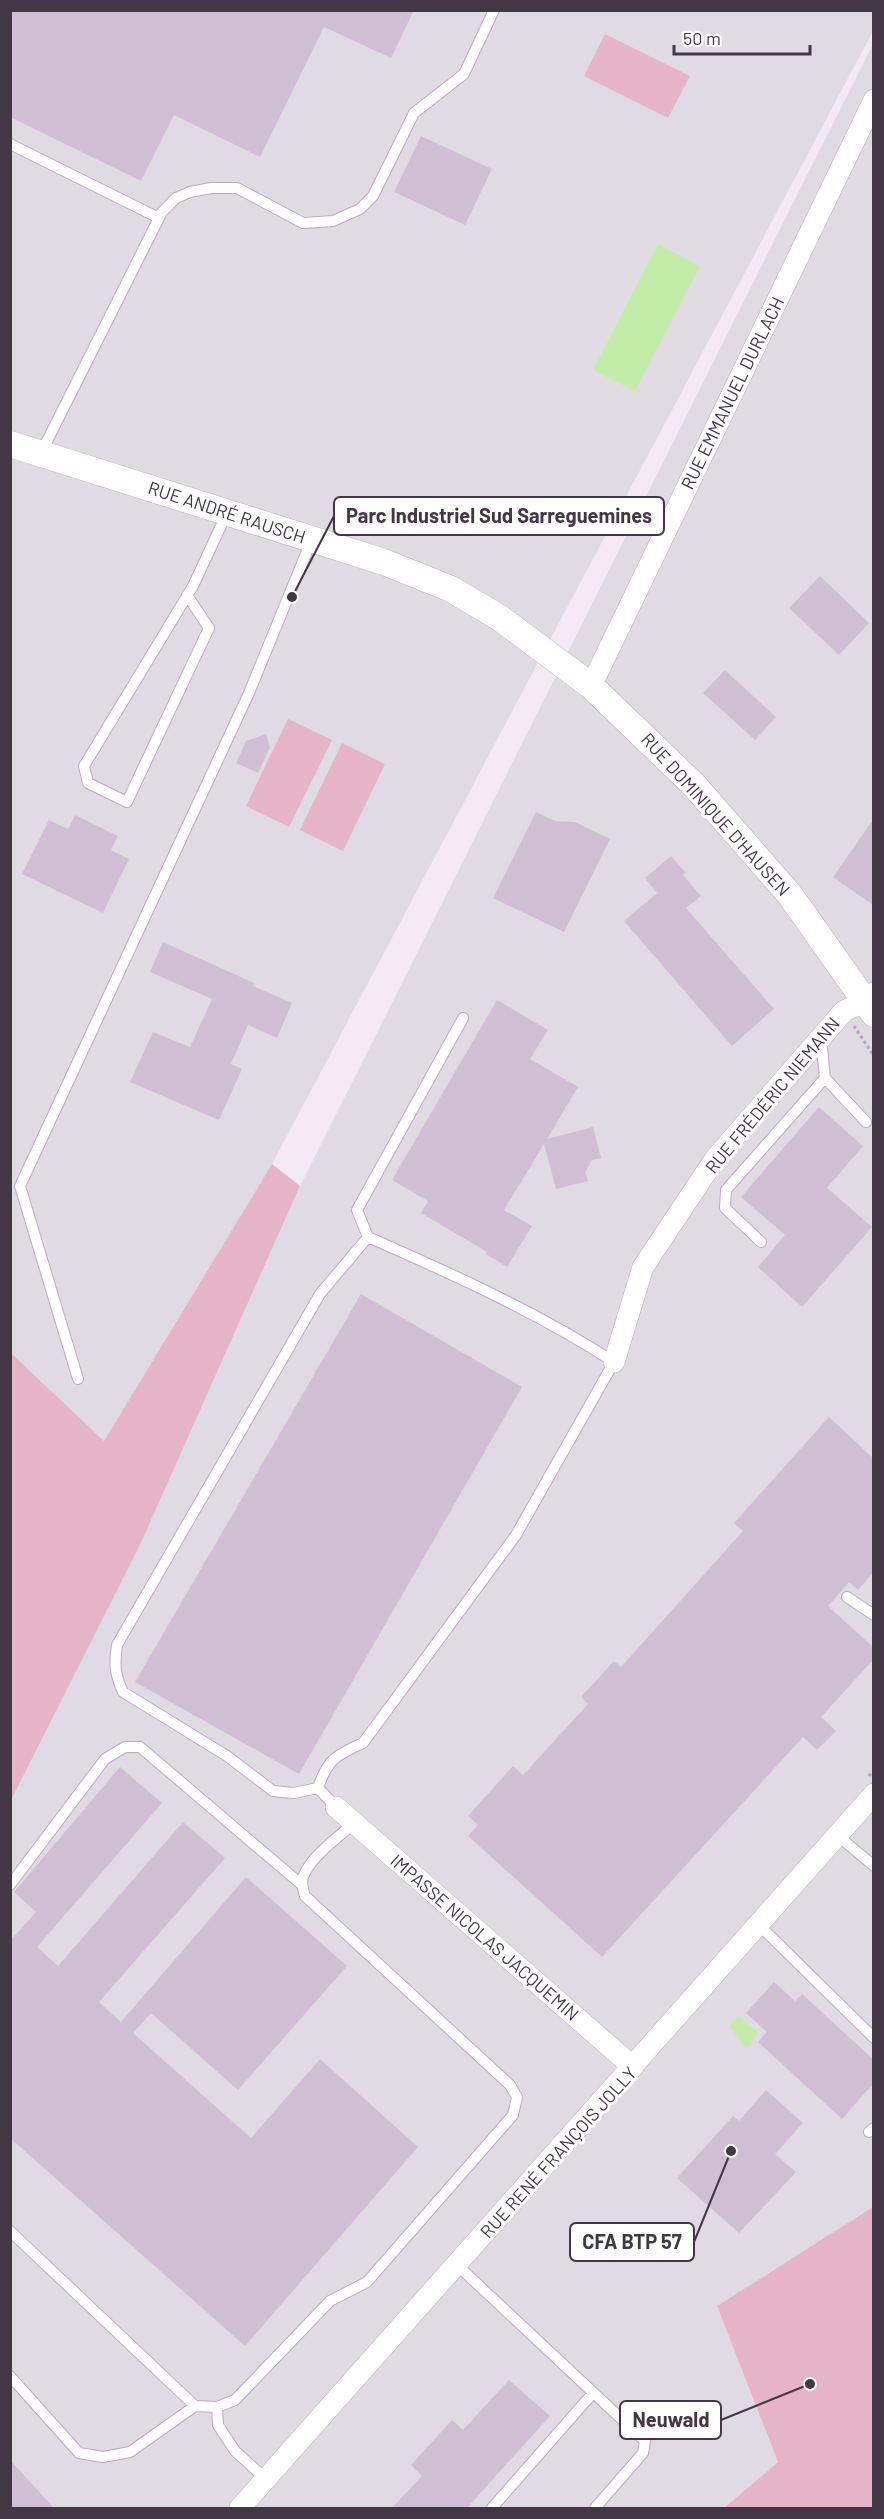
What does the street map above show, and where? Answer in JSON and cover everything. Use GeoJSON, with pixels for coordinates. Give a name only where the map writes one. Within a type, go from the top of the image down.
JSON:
{"type":"FeatureCollection","features":[{"type":"Feature","properties":{"kind":"street","name":"RUE EMMANUEL DURLACH"},"geometry":{"type":"LineString","coordinates":[[591,686],[873,100]]}},
{"type":"Feature","properties":{"kind":"street","name":"RUE ANDRÉ RAUSCH"},"geometry":{"type":"LineString","coordinates":[[10,444],[384,562],[451,589],[500,618],[591,686]]}},
{"type":"Feature","properties":{"kind":"street","name":"RUE DOMINIQUE D'HAUSEN"},"geometry":{"type":"LineString","coordinates":[[591,686],[644,735],[734,829],[790,895],[867,1007]]}},
{"type":"Feature","properties":{"kind":"street","name":"RUE FRÉDÉRIC NIEMANN"},"geometry":{"type":"LineString","coordinates":[[614,1362],[643,1266],[715,1160],[821,1038],[867,1007]]}},
{"type":"Feature","properties":{"kind":"street","name":"RUE RENÉ FRANÇOIS JOLLY"},"geometry":{"type":"LineString","coordinates":[[240,2508],[873,1794]]}},
{"type":"Feature","properties":{"kind":"street","name":"IMPASSE NICOLAS JACQUEMIN"},"geometry":{"type":"LineString","coordinates":[[336,1807],[633,2067]]}},
{"type":"Feature","properties":{"kind":"lane"},"geometry":{"type":"LineString","coordinates":[[41,453],[159,218],[176,198],[190,192],[211,188],[237,188],[303,223],[333,221],[360,209],[373,196],[414,113],[464,74],[494,10]]}},
{"type":"Feature","properties":{"kind":"lane"},"geometry":{"type":"LineString","coordinates":[[10,144],[159,218]]}},
{"type":"Feature","properties":{"kind":"lane"},"geometry":{"type":"LineString","coordinates":[[187,596],[209,628],[127,802],[88,783],[84,766],[187,596],[227,512]]}},
{"type":"Feature","properties":{"kind":"lane"},"geometry":{"type":"LineString","coordinates":[[78,1379],[20,1186],[249,693],[312,539]]}},
{"type":"Feature","properties":{"kind":"lane"},"geometry":{"type":"LineString","coordinates":[[318,1788],[324,1769],[338,1755],[363,1743],[516,1535],[614,1362],[579,1340],[452,1274],[368,1237],[357,1210],[463,1018]]}},
{"type":"Feature","properties":{"kind":"lane"},"geometry":{"type":"LineString","coordinates":[[821,1038],[825,1078],[866,1122]]}},
{"type":"Feature","properties":{"kind":"lane"},"geometry":{"type":"LineString","coordinates":[[761,1242],[725,1208],[726,1190],[825,1078]]}},
{"type":"Feature","properties":{"kind":"lane"},"geometry":{"type":"LineString","coordinates":[[318,1788],[294,1793],[273,1791],[227,1756],[123,1692],[114,1665],[117,1645],[320,1294],[368,1237]]}},
{"type":"Feature","properties":{"kind":"lane"},"geometry":{"type":"LineString","coordinates":[[847,1597],[873,1615]]}},
{"type":"Feature","properties":{"kind":"lane"},"geometry":{"type":"LineString","coordinates":[[10,1885],[105,1759],[125,1747],[140,1747],[302,1885]]}},
{"type":"Feature","properties":{"kind":"lane"},"geometry":{"type":"LineString","coordinates":[[318,1788],[336,1807]]}},
{"type":"Feature","properties":{"kind":"lane"},"geometry":{"type":"LineString","coordinates":[[10,2376],[79,2453],[103,2457],[130,2452],[195,2406],[217,2407],[235,2400],[330,2301],[367,2282],[513,2115],[518,2102],[510,2085],[305,1896],[302,1885],[303,1876],[316,1859],[354,1823]]}},
{"type":"Feature","properties":{"kind":"lane"},"geometry":{"type":"LineString","coordinates":[[837,1835],[873,1866]]}},
{"type":"Feature","properties":{"kind":"lane"},"geometry":{"type":"LineString","coordinates":[[758,1924],[873,2038]]}},
{"type":"Feature","properties":{"kind":"lane"},"geometry":{"type":"LineString","coordinates":[[10,2231],[195,2406]]}},
{"type":"Feature","properties":{"kind":"lane"},"geometry":{"type":"LineString","coordinates":[[457,2265],[645,2441],[642,2453],[595,2508]]}},
{"type":"Feature","properties":{"kind":"lane"},"geometry":{"type":"LineString","coordinates":[[492,2508],[593,2393]]}},
{"type":"Feature","properties":{"kind":"lane"},"geometry":{"type":"LineString","coordinates":[[217,2407],[218,2425],[235,2451],[266,2480]]}},
{"type":"Feature","properties":{"kind":"path"},"geometry":{"type":"LineString","coordinates":[[867,1007],[873,1056]]}},
{"type":"Feature","properties":{"kind":"shaded area"},"geometry":{"type":"Polygon","coordinates":[[[10,11],[873,11],[873,31],[272,1164],[104,1441],[11,1353],[10,11]]]}},
{"type":"Feature","properties":{"kind":"shaded area"},"geometry":{"type":"Polygon","coordinates":[[[605,34],[690,76],[668,118],[584,76],[605,34]]]}},
{"type":"Feature","properties":{"kind":"shaded area"},"geometry":{"type":"Polygon","coordinates":[[[873,44],[874,2207],[717,2306],[778,2462],[724,2508],[11,2508],[10,1800],[140,1545],[300,1186],[873,44]]]}},
{"type":"Feature","properties":{"kind":"shaded area"},"geometry":{"type":"Polygon","coordinates":[[[658,244],[700,266],[635,391],[593,370],[658,244]]]}},
{"type":"Feature","properties":{"kind":"shaded area"},"geometry":{"type":"Polygon","coordinates":[[[288,719],[332,740],[289,827],[246,806],[288,719]]]}},
{"type":"Feature","properties":{"kind":"shaded area"},"geometry":{"type":"Polygon","coordinates":[[[342,743],[385,764],[343,851],[300,830],[342,743]]]}},
{"type":"Feature","properties":{"kind":"shaded area"},"geometry":{"type":"Polygon","coordinates":[[[272,1164],[300,1186],[140,1545],[11,1800],[11,1353],[104,1441],[272,1164]]]}},
{"type":"Feature","properties":{"kind":"shaded area"},"geometry":{"type":"Polygon","coordinates":[[[739,2017],[758,2032],[751,2044],[746,2047],[730,2028],[732,2022],[739,2017]]]}},
{"type":"Feature","properties":{"kind":"shaded area"},"geometry":{"type":"Polygon","coordinates":[[[873,2207],[873,2508],[724,2508],[778,2462],[717,2306],[873,2207]]]}},
{"type":"Feature","properties":{"kind":"building"},"geometry":{"type":"Polygon","coordinates":[[[10,10],[414,10],[391,58],[324,27],[260,157],[174,115],[141,181],[10,117],[10,10]]]}},
{"type":"Feature","properties":{"kind":"building"},"geometry":{"type":"Polygon","coordinates":[[[421,136],[492,169],[465,225],[394,192],[421,136]]]}},
{"type":"Feature","properties":{"kind":"building"},"geometry":{"type":"Polygon","coordinates":[[[820,576],[869,623],[839,655],[789,608],[820,576]]]}},
{"type":"Feature","properties":{"kind":"building"},"geometry":{"type":"Polygon","coordinates":[[[725,670],[776,717],[755,740],[703,693],[725,670]]]}},
{"type":"Feature","properties":{"kind":"building"},"geometry":{"type":"Polygon","coordinates":[[[266,734],[270,747],[258,773],[236,763],[246,741],[266,734]]]}},
{"type":"Feature","properties":{"kind":"building"},"geometry":{"type":"Polygon","coordinates":[[[536,812],[555,821],[575,822],[610,839],[564,932],[493,898],[536,812]]]}},
{"type":"Feature","properties":{"kind":"building"},"geometry":{"type":"Polygon","coordinates":[[[75,815],[118,836],[111,850],[129,859],[103,913],[22,874],[49,820],[68,829],[75,815]]]}},
{"type":"Feature","properties":{"kind":"building"},"geometry":{"type":"Polygon","coordinates":[[[873,820],[873,905],[833,877],[873,820]]]}},
{"type":"Feature","properties":{"kind":"building"},"geometry":{"type":"Polygon","coordinates":[[[671,856],[701,896],[686,908],[774,1009],[732,1046],[624,921],[657,893],[645,878],[671,856]]]}},
{"type":"Feature","properties":{"kind":"building"},"geometry":{"type":"Polygon","coordinates":[[[163,942],[254,983],[253,986],[292,1003],[277,1038],[248,1025],[231,1064],[242,1069],[219,1120],[130,1082],[153,1032],[190,1047],[212,999],[150,972],[163,942]]]}},
{"type":"Feature","properties":{"kind":"building"},"geometry":{"type":"Polygon","coordinates":[[[497,1000],[548,1030],[530,1059],[578,1087],[547,1139],[593,1127],[601,1158],[592,1160],[585,1172],[588,1181],[556,1189],[544,1144],[504,1210],[532,1226],[507,1267],[486,1254],[487,1252],[421,1213],[428,1201],[392,1180],[497,1000]]]}},
{"type":"Feature","properties":{"kind":"building"},"geometry":{"type":"Polygon","coordinates":[[[819,1107],[863,1146],[827,1188],[872,1227],[802,1307],[758,1267],[785,1235],[741,1197],[819,1107]]]}},
{"type":"Feature","properties":{"kind":"building"},"geometry":{"type":"Polygon","coordinates":[[[361,1294],[522,1387],[299,1774],[135,1682],[361,1294]]]}},
{"type":"Feature","properties":{"kind":"building"},"geometry":{"type":"Polygon","coordinates":[[[829,1417],[873,1458],[873,1573],[858,1590],[849,1582],[828,1606],[873,1647],[873,1660],[821,1717],[836,1731],[817,1750],[803,1737],[602,1957],[468,1836],[478,1825],[468,1816],[513,1766],[523,1775],[588,1704],[581,1697],[614,1661],[621,1667],[743,1531],[734,1523],[829,1417]]]}},
{"type":"Feature","properties":{"kind":"building"},"geometry":{"type":"Polygon","coordinates":[[[120,1767],[162,1803],[37,1947],[58,1966],[183,1822],[225,1858],[99,2002],[121,2022],[246,1877],[347,1966],[238,2090],[151,2013],[133,2033],[251,2138],[320,2059],[418,2147],[245,2346],[10,2138],[10,1941],[36,1912],[14,1892],[120,1767]]]}},
{"type":"Feature","properties":{"kind":"building"},"geometry":{"type":"Polygon","coordinates":[[[774,1982],[795,2001],[802,1994],[873,2059],[873,2084],[842,2119],[758,2042],[767,2032],[746,2013],[774,1982]]]}},
{"type":"Feature","properties":{"kind":"building"},"geometry":{"type":"Polygon","coordinates":[[[766,2090],[803,2123],[775,2154],[796,2172],[739,2233],[677,2178],[733,2116],[739,2121],[766,2090]]]}},
{"type":"Feature","properties":{"kind":"building"},"geometry":{"type":"Polygon","coordinates":[[[509,2380],[550,2416],[467,2508],[392,2508],[422,2476],[411,2465],[452,2420],[463,2430],[509,2380]]]}},
{"type":"Feature","properties":{"kind":"building"},"geometry":{"type":"Polygon","coordinates":[[[10,2460],[54,2508],[10,2508],[10,2460]]]}},
{"type":"Feature","properties":{"kind":"place","name":"Parc Industriel Sud Sarreguemines"},"geometry":{"type":"Point","coordinates":[292,597]}},
{"type":"Feature","properties":{"kind":"place","name":"CFA BTP 57"},"geometry":{"type":"Point","coordinates":[731,2151]}},
{"type":"Feature","properties":{"kind":"place","name":"Neuwald"},"geometry":{"type":"Point","coordinates":[810,2384]}}]}
